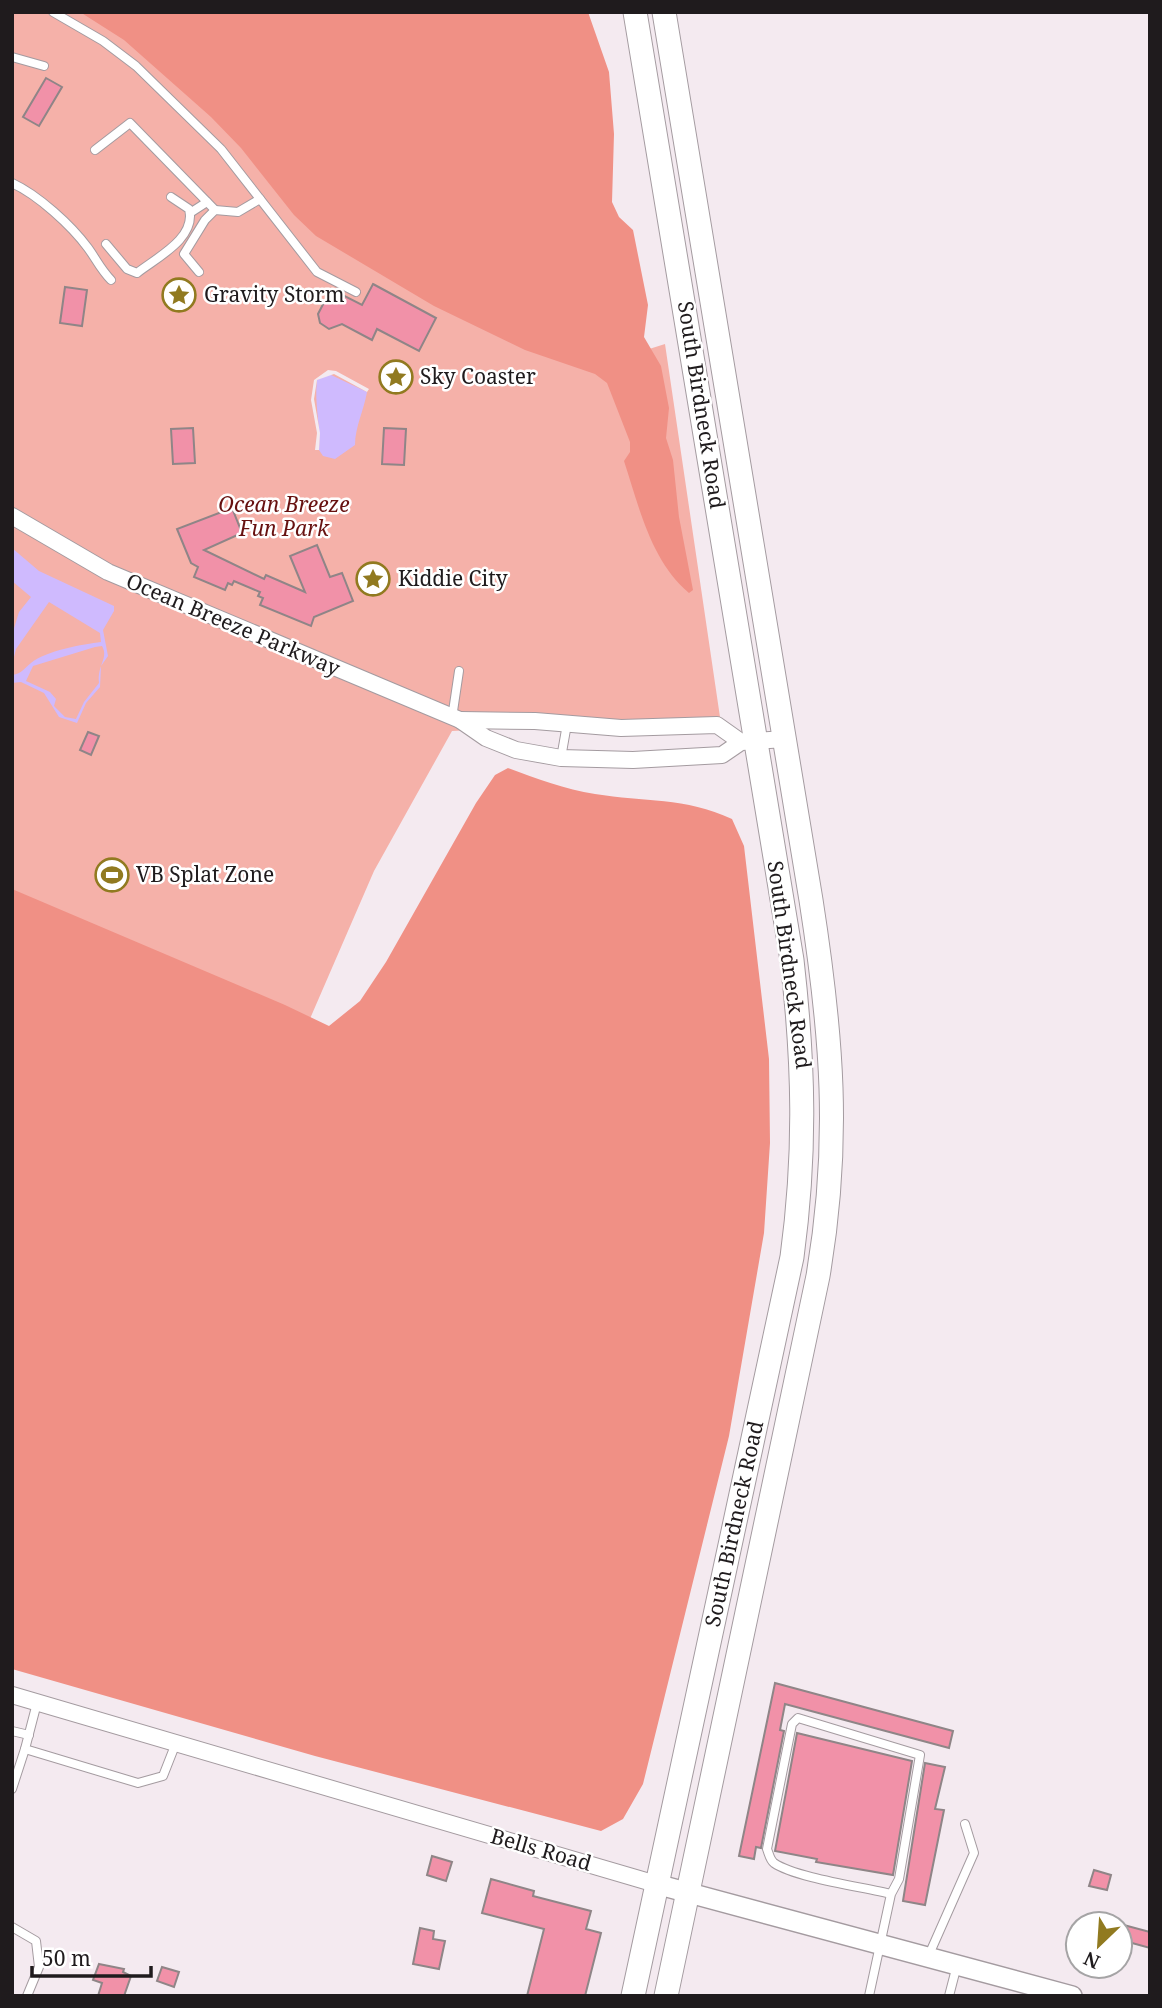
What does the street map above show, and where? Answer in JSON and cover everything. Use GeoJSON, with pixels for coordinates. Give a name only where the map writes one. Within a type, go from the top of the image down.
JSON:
{"type":"FeatureCollection","features":[{"type":"Feature","properties":{"kind":"main road","name":"South Birdneck Road"},"geometry":{"type":"LineString","coordinates":[[634,1996],[781,1310],[800,1198],[804,1081],[792,960],[748,742],[635,12]]}},
{"type":"Feature","properties":{"kind":"main road","name":"South Birdneck Road"},"geometry":{"type":"LineString","coordinates":[[664,12],[828,1007],[833,1097],[829,1199],[815,1289],[666,1996]]}},
{"type":"Feature","properties":{"kind":"street","name":"Ocean Breeze Parkway"},"geometry":{"type":"LineString","coordinates":[[12,516],[108,572],[456,719],[486,738],[516,750],[561,758],[633,760],[722,755],[748,742],[785,739]]}},
{"type":"Feature","properties":{"kind":"street","name":"Ocean Breeze Parkway"},"geometry":{"type":"LineString","coordinates":[[456,719],[621,728],[717,725],[748,742]]}},
{"type":"Feature","properties":{"kind":"street","name":"Bells Road"},"geometry":{"type":"LineString","coordinates":[[12,1695],[687,1893],[1072,1996]]}},
{"type":"Feature","properties":{"kind":"lane"},"geometry":{"type":"LineString","coordinates":[[53,12],[103,41],[136,66],[221,149],[317,272],[356,292]]}},
{"type":"Feature","properties":{"kind":"lane"},"geometry":{"type":"LineString","coordinates":[[12,57],[44,66]]}},
{"type":"Feature","properties":{"kind":"lane"},"geometry":{"type":"LineString","coordinates":[[95,149],[130,123],[215,210],[238,212],[260,199]]}},
{"type":"Feature","properties":{"kind":"lane"},"geometry":{"type":"LineString","coordinates":[[12,183],[37,195],[88,248],[111,280]]}},
{"type":"Feature","properties":{"kind":"lane"},"geometry":{"type":"LineString","coordinates":[[106,244],[127,270],[137,273],[180,240],[190,224],[190,213],[185,204],[171,197]]}},
{"type":"Feature","properties":{"kind":"lane"},"geometry":{"type":"LineString","coordinates":[[190,213],[207,202]]}},
{"type":"Feature","properties":{"kind":"lane"},"geometry":{"type":"LineString","coordinates":[[199,272],[184,254],[205,220],[215,210]]}},
{"type":"Feature","properties":{"kind":"lane"},"geometry":{"type":"LineString","coordinates":[[456,719],[459,671]]}},
{"type":"Feature","properties":{"kind":"lane"},"geometry":{"type":"LineString","coordinates":[[561,758],[567,724]]}},
{"type":"Feature","properties":{"kind":"lane"},"geometry":{"type":"LineString","coordinates":[[12,1789],[37,1703]]}},
{"type":"Feature","properties":{"kind":"lane"},"geometry":{"type":"LineString","coordinates":[[869,1996],[891,1894],[899,1880],[920,1755],[798,1718],[792,1724],[768,1849],[770,1858],[773,1863],[798,1872],[891,1894]]}},
{"type":"Feature","properties":{"kind":"lane"},"geometry":{"type":"LineString","coordinates":[[12,1731],[29,1735]]}},
{"type":"Feature","properties":{"kind":"lane"},"geometry":{"type":"LineString","coordinates":[[25,1749],[138,1783],[163,1776],[176,1743]]}},
{"type":"Feature","properties":{"kind":"lane"},"geometry":{"type":"LineString","coordinates":[[928,1957],[974,1853],[965,1824]]}},
{"type":"Feature","properties":{"kind":"lane"},"geometry":{"type":"LineString","coordinates":[[12,1927],[36,1941],[39,1967],[27,1996]]}},
{"type":"Feature","properties":{"kind":"lane"},"geometry":{"type":"LineString","coordinates":[[949,1996],[957,1965]]}},
{"type":"Feature","properties":{"kind":"green space","name":"Ocean Breeze Fun Park"},"geometry":{"type":"Polygon","coordinates":[[[12,12],[93,12],[608,362],[665,344],[720,717],[452,731],[374,871],[309,1021],[12,904],[12,12]]]}},
{"type":"Feature","properties":{"kind":"shaded area"},"geometry":{"type":"Polygon","coordinates":[[[80,12],[588,12],[609,72],[614,134],[612,202],[619,217],[633,230],[648,305],[644,337],[661,366],[669,408],[666,438],[673,460],[679,517],[693,590],[689,593],[676,580],[648,532],[624,461],[630,452],[630,442],[607,383],[595,374],[525,350],[434,306],[316,236],[294,215],[241,148],[211,117],[124,40],[80,12]]]}},
{"type":"Feature","properties":{"kind":"shaded area"},"geometry":{"type":"Polygon","coordinates":[[[329,374],[367,392],[355,445],[335,459],[323,456],[319,450],[317,380],[329,374]]]}},
{"type":"Feature","properties":{"kind":"shaded area"},"geometry":{"type":"Polygon","coordinates":[[[12,548],[39,571],[114,606],[103,630],[108,656],[101,666],[100,687],[86,703],[77,723],[59,717],[44,693],[21,682],[12,683],[12,675],[45,655],[101,642],[100,633],[49,602],[16,649],[12,665],[12,635],[19,612],[31,597],[12,581],[12,548]],[[102,646],[33,666],[26,681],[50,692],[56,699],[54,706],[65,717],[76,719],[84,702],[99,683],[104,654],[102,646]]]}},
{"type":"Feature","properties":{"kind":"shaded area"},"geometry":{"type":"Polygon","coordinates":[[[508,768],[584,792],[698,807],[732,819],[744,846],[769,1059],[770,1143],[764,1233],[729,1436],[643,1784],[623,1819],[601,1831],[315,1756],[12,1669],[12,889],[329,1026],[360,1001],[386,962],[476,803],[495,775],[508,768]]]}},
{"type":"Feature","properties":{"kind":"pier"},"geometry":{"type":"Polygon","coordinates":[[[328,370],[336,371],[369,389],[367,392],[334,374],[317,380],[314,399],[320,433],[319,450],[315,450],[317,433],[311,400],[314,380],[328,370]]]}},
{"type":"Feature","properties":{"kind":"building"},"geometry":{"type":"Polygon","coordinates":[[[46,78],[62,87],[39,126],[23,117],[46,78]]]}},
{"type":"Feature","properties":{"kind":"building"},"geometry":{"type":"Polygon","coordinates":[[[373,284],[436,318],[419,351],[377,329],[372,340],[342,324],[329,329],[320,323],[318,314],[331,289],[362,305],[373,284]]]}},
{"type":"Feature","properties":{"kind":"building"},"geometry":{"type":"Polygon","coordinates":[[[65,287],[87,290],[82,326],[60,323],[65,287]]]}},
{"type":"Feature","properties":{"kind":"building"},"geometry":{"type":"Polygon","coordinates":[[[193,428],[195,463],[173,464],[171,429],[193,428]]]}},
{"type":"Feature","properties":{"kind":"building"},"geometry":{"type":"Polygon","coordinates":[[[384,428],[406,429],[404,465],[382,464],[384,428]]]}},
{"type":"Feature","properties":{"kind":"building"},"geometry":{"type":"Polygon","coordinates":[[[232,508],[242,533],[204,550],[264,579],[266,575],[305,592],[290,556],[317,545],[330,577],[342,573],[353,601],[314,617],[311,626],[260,605],[263,598],[258,596],[260,592],[234,581],[232,585],[228,583],[225,590],[194,577],[198,567],[191,563],[177,529],[232,508]]]}},
{"type":"Feature","properties":{"kind":"building"},"geometry":{"type":"Polygon","coordinates":[[[88,732],[99,736],[91,755],[80,750],[88,732]]]}},
{"type":"Feature","properties":{"kind":"building"},"geometry":{"type":"Polygon","coordinates":[[[775,1683],[953,1731],[949,1748],[785,1704],[780,1730],[784,1731],[761,1848],[756,1847],[754,1859],[739,1856],[775,1683]]]}},
{"type":"Feature","properties":{"kind":"building"},"geometry":{"type":"Polygon","coordinates":[[[797,1733],[912,1761],[893,1875],[816,1862],[817,1859],[775,1851],[797,1733]]]}},
{"type":"Feature","properties":{"kind":"building"},"geometry":{"type":"Polygon","coordinates":[[[925,1763],[945,1767],[935,1809],[944,1810],[925,1905],[903,1901],[925,1763]]]}},
{"type":"Feature","properties":{"kind":"building"},"geometry":{"type":"Polygon","coordinates":[[[432,1856],[452,1862],[446,1881],[427,1875],[432,1856]]]}},
{"type":"Feature","properties":{"kind":"building"},"geometry":{"type":"Polygon","coordinates":[[[1094,1870],[1111,1875],[1107,1890],[1089,1886],[1094,1870]]]}},
{"type":"Feature","properties":{"kind":"building"},"geometry":{"type":"Polygon","coordinates":[[[491,1879],[534,1891],[533,1896],[591,1911],[586,1929],[601,1933],[585,1996],[527,1996],[544,1929],[482,1913],[491,1879]]]}},
{"type":"Feature","properties":{"kind":"building"},"geometry":{"type":"Polygon","coordinates":[[[420,1928],[434,1931],[433,1939],[445,1941],[439,1969],[413,1964],[420,1928]]]}},
{"type":"Feature","properties":{"kind":"building"},"geometry":{"type":"Polygon","coordinates":[[[1134,1928],[1150,1932],[1150,1948],[1134,1944],[1134,1928]]]}},
{"type":"Feature","properties":{"kind":"building"},"geometry":{"type":"Polygon","coordinates":[[[99,1964],[124,1969],[123,1972],[131,1976],[124,1996],[98,1996],[102,1983],[93,1980],[99,1964]]]}},
{"type":"Feature","properties":{"kind":"building"},"geometry":{"type":"Polygon","coordinates":[[[162,1967],[179,1972],[174,1987],[157,1981],[162,1967]]]}},
{"type":"Feature","properties":{"kind":"place","name":"Gravity Storm"},"geometry":{"type":"Point","coordinates":[179,295]}},
{"type":"Feature","properties":{"kind":"place","name":"Sky Coaster"},"geometry":{"type":"Point","coordinates":[396,377]}},
{"type":"Feature","properties":{"kind":"place","name":"Kiddie City"},"geometry":{"type":"Point","coordinates":[373,579]}},
{"type":"Feature","properties":{"kind":"place","name":"VB Splat Zone"},"geometry":{"type":"Point","coordinates":[112,875]}}]}
